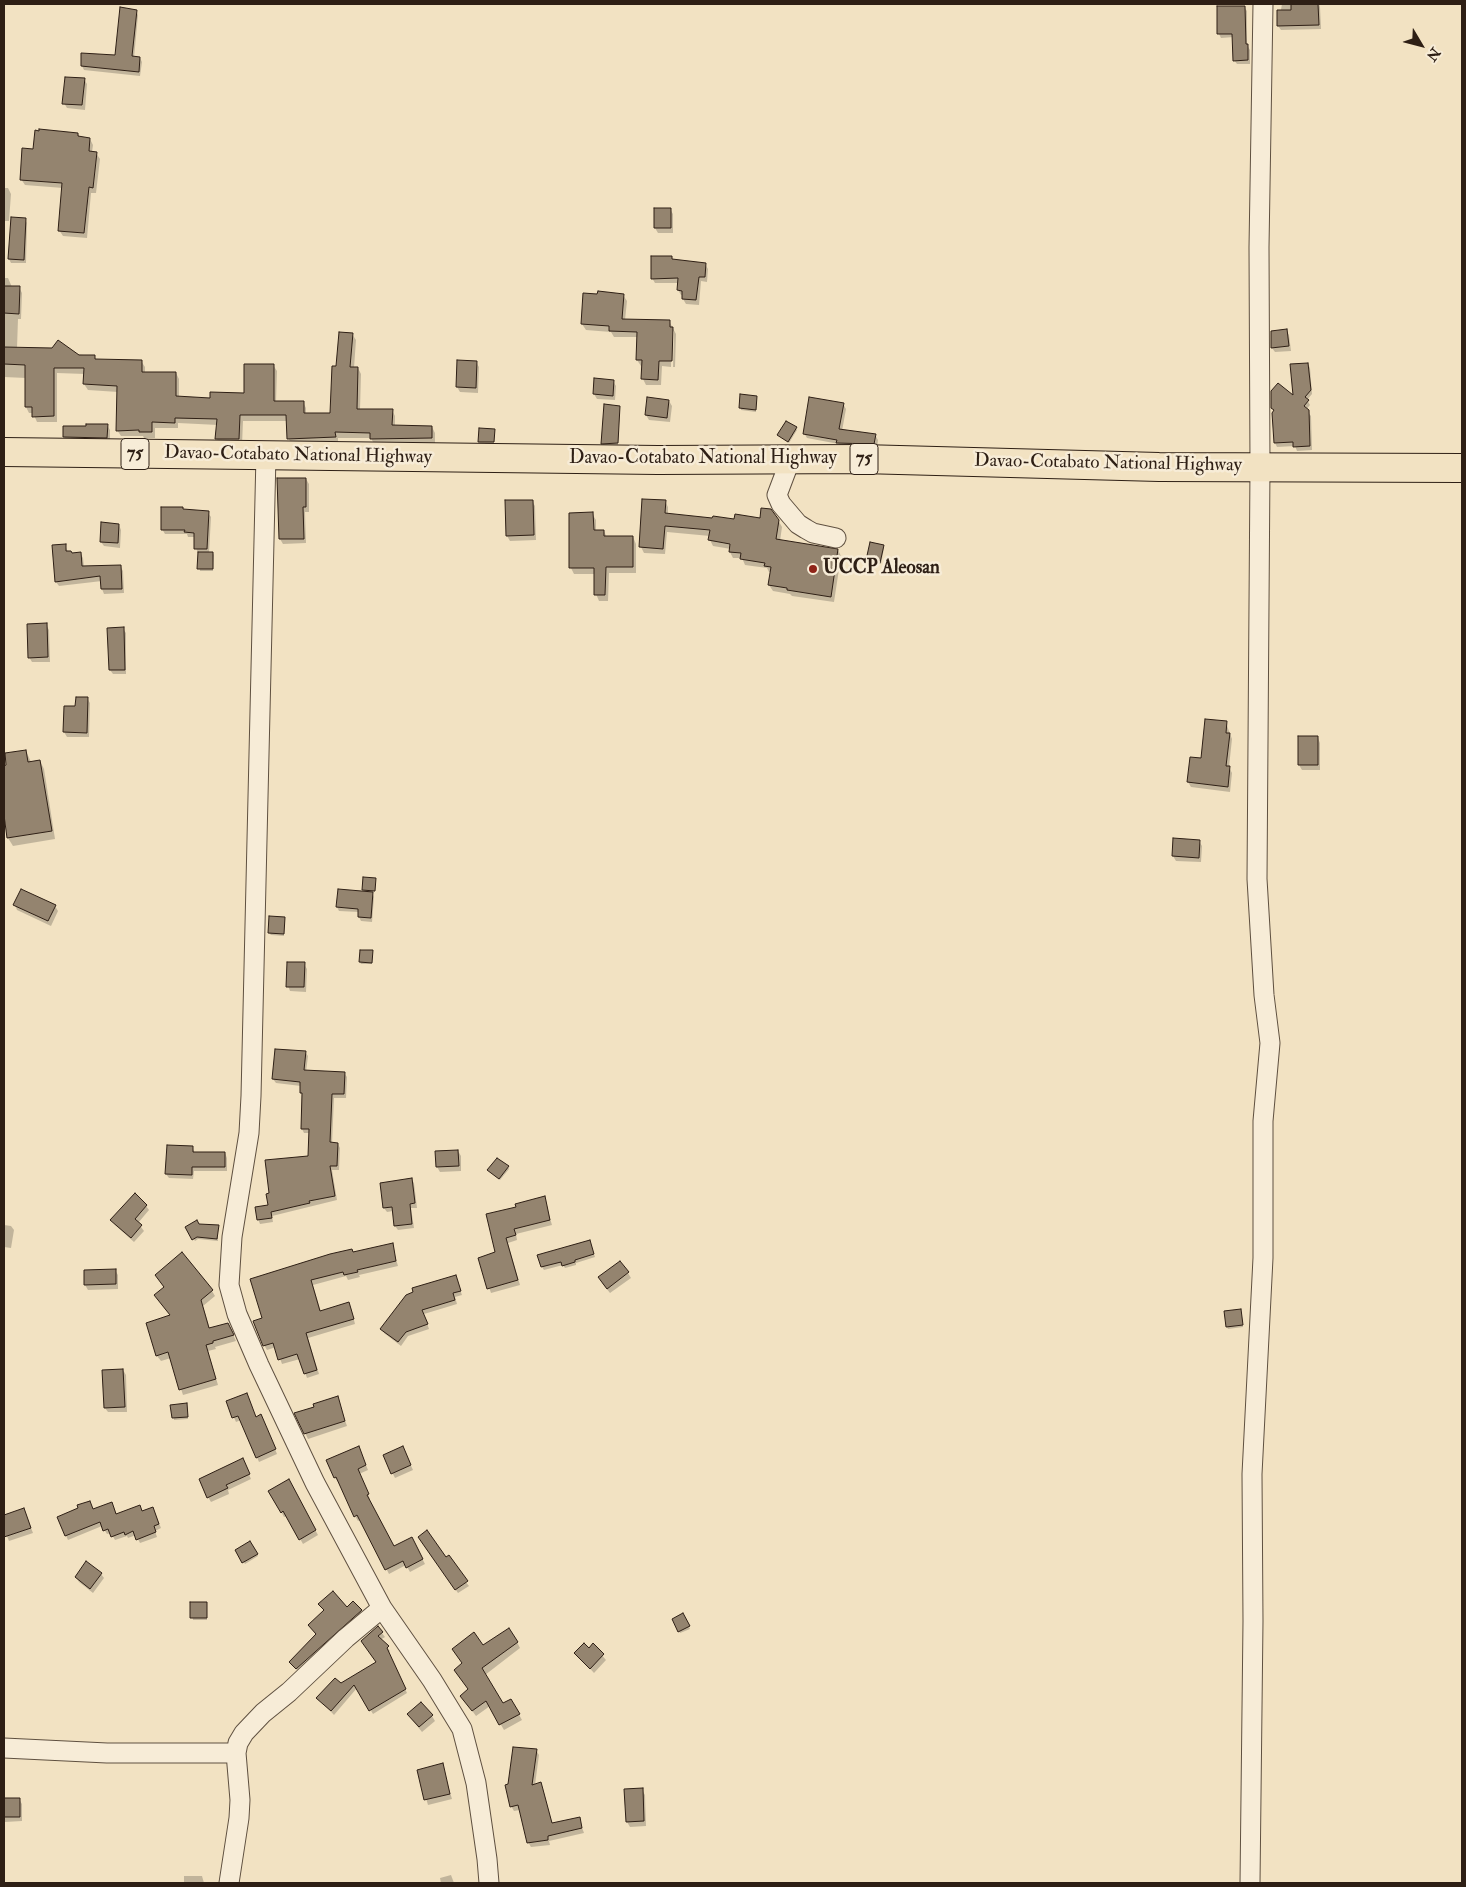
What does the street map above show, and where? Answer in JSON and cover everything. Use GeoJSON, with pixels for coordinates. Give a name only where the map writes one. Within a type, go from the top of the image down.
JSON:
{"type":"FeatureCollection","features":[{"type":"Feature","properties":{"kind":"highway","name":"Davao-Cotabato National Highway"},"geometry":{"type":"LineString","coordinates":[[5,458],[266,455],[658,460],[791,458],[1260,467],[1462,468]]}},
{"type":"Feature","properties":{"kind":"street"},"geometry":{"type":"LineString","coordinates":[[1250,1883],[1253,1622],[1252,1474],[1263,1258],[1263,1121],[1270,1043],[1264,995],[1257,879],[1260,467],[1259,247],[1263,4]]}},
{"type":"Feature","properties":{"kind":"street"},"geometry":{"type":"LineString","coordinates":[[266,455],[251,1096],[249,1133],[232,1237],[229,1286],[237,1314],[262,1374],[315,1483],[382,1608],[432,1680],[462,1729],[476,1783],[489,1883]]}},
{"type":"Feature","properties":{"kind":"street"},"geometry":{"type":"LineString","coordinates":[[791,458],[777,495],[781,504],[798,524],[806,530],[836,538]]}},
{"type":"Feature","properties":{"kind":"street"},"geometry":{"type":"LineString","coordinates":[[229,1883],[240,1800],[236,1753],[244,1733],[263,1713],[382,1608]]}},
{"type":"Feature","properties":{"kind":"street"},"geometry":{"type":"LineString","coordinates":[[4,1748],[107,1753],[236,1753]]}},
{"type":"Feature","properties":{"kind":"building"},"geometry":{"type":"Polygon","coordinates":[[[1291,4],[1318,4],[1319,25],[1277,26],[1277,10],[1291,10],[1291,4]]]}},
{"type":"Feature","properties":{"kind":"building"},"geometry":{"type":"Polygon","coordinates":[[[1217,6],[1245,6],[1248,60],[1233,61],[1232,34],[1217,34],[1217,6]]]}},
{"type":"Feature","properties":{"kind":"building"},"geometry":{"type":"Polygon","coordinates":[[[120,7],[137,10],[132,56],[140,57],[139,72],[81,66],[81,53],[115,55],[120,7]]]}},
{"type":"Feature","properties":{"kind":"building"},"geometry":{"type":"Polygon","coordinates":[[[65,77],[85,78],[82,105],[62,104],[65,77]]]}},
{"type":"Feature","properties":{"kind":"building"},"geometry":{"type":"Polygon","coordinates":[[[39,129],[78,133],[78,136],[90,138],[89,151],[97,152],[93,188],[89,187],[84,233],[58,231],[62,183],[20,180],[22,148],[33,149],[35,130],[39,131],[39,129]]]}},
{"type":"Feature","properties":{"kind":"building"},"geometry":{"type":"Polygon","coordinates":[[[654,208],[671,208],[671,228],[654,228],[654,208]]]}},
{"type":"Feature","properties":{"kind":"building"},"geometry":{"type":"Polygon","coordinates":[[[11,217],[26,218],[24,260],[8,259],[11,217]]]}},
{"type":"Feature","properties":{"kind":"building"},"geometry":{"type":"Polygon","coordinates":[[[651,256],[672,256],[672,259],[706,263],[705,277],[699,277],[696,300],[682,299],[682,291],[677,290],[678,278],[651,279],[651,256]]]}},
{"type":"Feature","properties":{"kind":"building"},"geometry":{"type":"Polygon","coordinates":[[[4,286],[20,286],[19,314],[4,313],[4,286]]]}},
{"type":"Feature","properties":{"kind":"building"},"geometry":{"type":"Polygon","coordinates":[[[598,291],[624,294],[622,319],[670,320],[670,327],[673,327],[672,361],[659,361],[658,380],[641,379],[642,360],[636,360],[637,332],[609,331],[609,326],[581,324],[583,293],[597,294],[598,291]]]}},
{"type":"Feature","properties":{"kind":"building"},"geometry":{"type":"Polygon","coordinates":[[[1287,329],[1289,346],[1271,348],[1271,331],[1287,329]]]}},
{"type":"Feature","properties":{"kind":"building"},"geometry":{"type":"Polygon","coordinates":[[[339,332],[353,333],[350,367],[358,367],[357,409],[393,409],[392,425],[432,426],[432,438],[370,439],[370,433],[335,432],[336,437],[287,439],[286,415],[240,415],[239,439],[215,439],[217,419],[175,418],[175,423],[152,422],[152,432],[139,432],[139,430],[116,431],[117,386],[83,384],[84,368],[54,368],[54,416],[32,417],[32,407],[25,407],[25,365],[4,364],[4,347],[52,348],[58,340],[79,355],[95,355],[95,359],[142,360],[142,372],[176,372],[176,396],[210,398],[210,392],[244,393],[244,364],[274,364],[274,401],[304,401],[304,413],[330,413],[332,366],[336,366],[339,332]]]}},
{"type":"Feature","properties":{"kind":"building"},"geometry":{"type":"Polygon","coordinates":[[[457,360],[477,361],[476,388],[456,387],[457,360]]]}},
{"type":"Feature","properties":{"kind":"building"},"geometry":{"type":"Polygon","coordinates":[[[1308,363],[1311,390],[1305,397],[1309,400],[1304,406],[1309,410],[1310,446],[1293,447],[1293,442],[1274,443],[1272,413],[1274,410],[1271,408],[1271,391],[1278,383],[1293,395],[1290,364],[1308,363]]]}},
{"type":"Feature","properties":{"kind":"building"},"geometry":{"type":"Polygon","coordinates":[[[594,378],[614,380],[613,396],[593,394],[594,378]]]}},
{"type":"Feature","properties":{"kind":"building"},"geometry":{"type":"Polygon","coordinates":[[[740,394],[757,396],[756,410],[739,408],[740,394]]]}},
{"type":"Feature","properties":{"kind":"building"},"geometry":{"type":"Polygon","coordinates":[[[647,397],[669,400],[667,418],[645,415],[647,397]]]}},
{"type":"Feature","properties":{"kind":"building"},"geometry":{"type":"Polygon","coordinates":[[[809,397],[844,403],[839,429],[876,434],[874,444],[836,443],[837,440],[803,434],[809,397]]]}},
{"type":"Feature","properties":{"kind":"building"},"geometry":{"type":"Polygon","coordinates":[[[604,404],[620,406],[618,443],[601,444],[604,404]]]}},
{"type":"Feature","properties":{"kind":"building"},"geometry":{"type":"Polygon","coordinates":[[[786,421],[797,427],[788,442],[777,435],[786,421]]]}},
{"type":"Feature","properties":{"kind":"building"},"geometry":{"type":"Polygon","coordinates":[[[86,424],[108,424],[107,438],[63,437],[63,426],[86,426],[86,424]]]}},
{"type":"Feature","properties":{"kind":"building"},"geometry":{"type":"Polygon","coordinates":[[[479,428],[495,429],[494,442],[478,442],[479,428]]]}},
{"type":"Feature","properties":{"kind":"building"},"geometry":{"type":"Polygon","coordinates":[[[277,478],[306,478],[306,507],[303,507],[304,539],[279,539],[277,478]]]}},
{"type":"Feature","properties":{"kind":"building"},"geometry":{"type":"Polygon","coordinates":[[[642,499],[666,500],[665,513],[712,518],[713,516],[734,519],[735,514],[760,518],[761,508],[771,509],[779,520],[776,539],[838,549],[831,597],[768,585],[771,567],[764,566],[765,563],[740,559],[741,553],[729,552],[730,544],[708,540],[710,530],[665,526],[663,549],[639,547],[642,499]]]}},
{"type":"Feature","properties":{"kind":"building"},"geometry":{"type":"Polygon","coordinates":[[[505,500],[533,500],[534,535],[506,536],[505,500]]]}},
{"type":"Feature","properties":{"kind":"building"},"geometry":{"type":"Polygon","coordinates":[[[161,507],[183,507],[183,509],[209,511],[207,549],[194,549],[194,533],[184,532],[185,530],[161,530],[161,507]]]}},
{"type":"Feature","properties":{"kind":"building"},"geometry":{"type":"Polygon","coordinates":[[[593,512],[594,530],[604,530],[604,536],[633,536],[633,567],[606,567],[605,595],[594,595],[594,568],[569,568],[569,513],[593,512]]]}},
{"type":"Feature","properties":{"kind":"building"},"geometry":{"type":"Polygon","coordinates":[[[101,522],[119,524],[118,543],[100,542],[101,522]]]}},
{"type":"Feature","properties":{"kind":"building"},"geometry":{"type":"Polygon","coordinates":[[[870,542],[884,545],[880,563],[866,560],[870,542]]]}},
{"type":"Feature","properties":{"kind":"building"},"geometry":{"type":"Polygon","coordinates":[[[66,544],[66,551],[71,551],[72,553],[81,552],[82,566],[121,565],[122,589],[101,589],[100,576],[55,582],[52,545],[66,544]]]}},
{"type":"Feature","properties":{"kind":"building"},"geometry":{"type":"Polygon","coordinates":[[[198,552],[213,552],[213,569],[197,569],[198,552]]]}},
{"type":"Feature","properties":{"kind":"building"},"geometry":{"type":"Polygon","coordinates":[[[47,623],[48,657],[28,658],[27,624],[47,623]]]}},
{"type":"Feature","properties":{"kind":"building"},"geometry":{"type":"Polygon","coordinates":[[[124,627],[125,670],[109,670],[107,628],[124,627]]]}},
{"type":"Feature","properties":{"kind":"building"},"geometry":{"type":"Polygon","coordinates":[[[76,697],[88,697],[87,733],[63,732],[64,706],[75,706],[76,697]]]}},
{"type":"Feature","properties":{"kind":"building"},"geometry":{"type":"Polygon","coordinates":[[[1205,719],[1227,721],[1226,733],[1230,733],[1226,766],[1230,766],[1228,787],[1187,782],[1190,757],[1201,758],[1205,719]]]}},
{"type":"Feature","properties":{"kind":"building"},"geometry":{"type":"Polygon","coordinates":[[[1298,736],[1318,736],[1318,765],[1298,765],[1298,736]]]}},
{"type":"Feature","properties":{"kind":"building"},"geometry":{"type":"Polygon","coordinates":[[[26,750],[28,762],[40,760],[52,831],[7,838],[4,815],[5,753],[26,750]]]}},
{"type":"Feature","properties":{"kind":"building"},"geometry":{"type":"Polygon","coordinates":[[[1173,838],[1200,840],[1199,858],[1172,856],[1173,838]]]}},
{"type":"Feature","properties":{"kind":"building"},"geometry":{"type":"Polygon","coordinates":[[[363,877],[376,878],[375,891],[362,890],[363,877]]]}},
{"type":"Feature","properties":{"kind":"building"},"geometry":{"type":"Polygon","coordinates":[[[21,889],[56,905],[48,921],[13,905],[21,889]]]}},
{"type":"Feature","properties":{"kind":"building"},"geometry":{"type":"Polygon","coordinates":[[[338,889],[373,892],[371,918],[358,917],[358,909],[336,907],[338,889]]]}},
{"type":"Feature","properties":{"kind":"building"},"geometry":{"type":"Polygon","coordinates":[[[269,916],[285,917],[284,934],[268,933],[269,916]]]}},
{"type":"Feature","properties":{"kind":"building"},"geometry":{"type":"Polygon","coordinates":[[[360,950],[373,950],[372,963],[359,962],[360,950]]]}},
{"type":"Feature","properties":{"kind":"building"},"geometry":{"type":"Polygon","coordinates":[[[287,962],[305,962],[304,987],[286,987],[287,962]]]}},
{"type":"Feature","properties":{"kind":"building"},"geometry":{"type":"Polygon","coordinates":[[[275,1049],[306,1051],[304,1070],[345,1072],[344,1094],[332,1094],[330,1142],[338,1143],[337,1166],[330,1166],[335,1196],[271,1212],[272,1218],[257,1220],[255,1207],[268,1205],[266,1194],[269,1193],[265,1160],[308,1156],[309,1129],[301,1129],[302,1093],[300,1093],[300,1082],[272,1079],[275,1049]]]}},
{"type":"Feature","properties":{"kind":"building"},"geometry":{"type":"Polygon","coordinates":[[[167,1145],[193,1146],[193,1152],[225,1152],[225,1167],[192,1167],[192,1175],[165,1174],[167,1145]]]}},
{"type":"Feature","properties":{"kind":"building"},"geometry":{"type":"Polygon","coordinates":[[[458,1150],[459,1166],[436,1167],[435,1151],[458,1150]]]}},
{"type":"Feature","properties":{"kind":"building"},"geometry":{"type":"Polygon","coordinates":[[[497,1158],[509,1166],[499,1179],[487,1170],[497,1158]]]}},
{"type":"Feature","properties":{"kind":"building"},"geometry":{"type":"Polygon","coordinates":[[[412,1178],[415,1203],[410,1204],[412,1224],[394,1226],[392,1207],[383,1208],[380,1183],[412,1178]]]}},
{"type":"Feature","properties":{"kind":"building"},"geometry":{"type":"Polygon","coordinates":[[[135,1193],[147,1205],[135,1219],[142,1225],[131,1238],[110,1220],[135,1193]]]}},
{"type":"Feature","properties":{"kind":"building"},"geometry":{"type":"Polygon","coordinates":[[[545,1196],[550,1220],[514,1229],[516,1235],[506,1238],[518,1280],[487,1289],[478,1258],[495,1252],[486,1214],[516,1207],[515,1204],[545,1196]]]}},
{"type":"Feature","properties":{"kind":"building"},"geometry":{"type":"Polygon","coordinates":[[[197,1220],[199,1224],[219,1225],[217,1239],[197,1237],[192,1240],[185,1227],[197,1220]]]}},
{"type":"Feature","properties":{"kind":"building"},"geometry":{"type":"Polygon","coordinates":[[[590,1240],[594,1254],[562,1266],[561,1262],[541,1267],[537,1255],[590,1240]]]}},
{"type":"Feature","properties":{"kind":"building"},"geometry":{"type":"Polygon","coordinates":[[[393,1243],[396,1261],[357,1270],[358,1272],[344,1275],[343,1272],[311,1280],[320,1311],[349,1302],[354,1319],[306,1333],[317,1370],[304,1374],[297,1354],[278,1360],[273,1343],[263,1346],[253,1321],[262,1318],[250,1279],[330,1254],[352,1249],[353,1252],[393,1243]]]}},
{"type":"Feature","properties":{"kind":"building"},"geometry":{"type":"Polygon","coordinates":[[[182,1252],[213,1290],[201,1300],[209,1328],[228,1323],[234,1335],[206,1345],[216,1379],[179,1390],[168,1352],[156,1356],[146,1323],[170,1315],[154,1295],[164,1287],[155,1275],[182,1252]]]}},
{"type":"Feature","properties":{"kind":"building"},"geometry":{"type":"Polygon","coordinates":[[[620,1261],[629,1272],[607,1289],[598,1277],[620,1261]]]}},
{"type":"Feature","properties":{"kind":"building"},"geometry":{"type":"Polygon","coordinates":[[[116,1269],[116,1284],[84,1285],[84,1270],[116,1269]]]}},
{"type":"Feature","properties":{"kind":"building"},"geometry":{"type":"Polygon","coordinates":[[[456,1275],[461,1291],[453,1293],[455,1300],[422,1310],[428,1324],[406,1332],[398,1342],[380,1329],[406,1295],[413,1292],[412,1288],[456,1275]]]}},
{"type":"Feature","properties":{"kind":"building"},"geometry":{"type":"Polygon","coordinates":[[[1241,1309],[1243,1325],[1226,1327],[1224,1311],[1241,1309]]]}},
{"type":"Feature","properties":{"kind":"building"},"geometry":{"type":"Polygon","coordinates":[[[123,1369],[125,1407],[104,1408],[102,1370],[123,1369]]]}},
{"type":"Feature","properties":{"kind":"building"},"geometry":{"type":"Polygon","coordinates":[[[247,1393],[256,1417],[261,1414],[276,1449],[256,1458],[238,1416],[232,1418],[226,1401],[247,1393]]]}},
{"type":"Feature","properties":{"kind":"building"},"geometry":{"type":"Polygon","coordinates":[[[338,1396],[345,1421],[304,1434],[294,1413],[314,1407],[313,1404],[338,1396]]]}},
{"type":"Feature","properties":{"kind":"building"},"geometry":{"type":"Polygon","coordinates":[[[187,1403],[188,1417],[172,1418],[170,1405],[187,1403]]]}},
{"type":"Feature","properties":{"kind":"building"},"geometry":{"type":"Polygon","coordinates":[[[359,1446],[366,1465],[358,1469],[369,1494],[367,1495],[394,1546],[412,1537],[423,1559],[406,1568],[403,1561],[385,1570],[357,1515],[354,1517],[326,1460],[359,1446]]]}},
{"type":"Feature","properties":{"kind":"building"},"geometry":{"type":"Polygon","coordinates":[[[403,1446],[411,1465],[391,1474],[383,1455],[403,1446]]]}},
{"type":"Feature","properties":{"kind":"building"},"geometry":{"type":"Polygon","coordinates":[[[243,1458],[250,1474],[226,1485],[228,1488],[207,1498],[199,1479],[243,1458]]]}},
{"type":"Feature","properties":{"kind":"building"},"geometry":{"type":"Polygon","coordinates":[[[289,1479],[316,1530],[299,1540],[283,1511],[281,1513],[268,1491],[289,1479]]]}},
{"type":"Feature","properties":{"kind":"building"},"geometry":{"type":"Polygon","coordinates":[[[90,1501],[93,1509],[112,1502],[116,1514],[140,1505],[142,1511],[153,1507],[159,1524],[154,1526],[156,1532],[136,1540],[133,1531],[125,1535],[124,1532],[111,1537],[108,1529],[103,1531],[100,1522],[65,1536],[57,1517],[78,1508],[77,1505],[90,1501]]]}},
{"type":"Feature","properties":{"kind":"building"},"geometry":{"type":"Polygon","coordinates":[[[24,1508],[31,1528],[4,1537],[4,1515],[24,1508]]]}},
{"type":"Feature","properties":{"kind":"building"},"geometry":{"type":"Polygon","coordinates":[[[427,1530],[446,1557],[449,1555],[468,1581],[455,1590],[418,1537],[427,1530]]]}},
{"type":"Feature","properties":{"kind":"building"},"geometry":{"type":"Polygon","coordinates":[[[250,1541],[258,1554],[242,1563],[235,1550],[250,1541]]]}},
{"type":"Feature","properties":{"kind":"building"},"geometry":{"type":"Polygon","coordinates":[[[86,1561],[102,1573],[90,1589],[75,1577],[86,1561]]]}},
{"type":"Feature","properties":{"kind":"building"},"geometry":{"type":"Polygon","coordinates":[[[333,1591],[347,1607],[353,1601],[362,1610],[296,1669],[289,1662],[316,1634],[308,1625],[324,1610],[318,1604],[333,1591]]]}},
{"type":"Feature","properties":{"kind":"building"},"geometry":{"type":"Polygon","coordinates":[[[190,1602],[207,1602],[207,1618],[190,1618],[190,1602]]]}},
{"type":"Feature","properties":{"kind":"building"},"geometry":{"type":"Polygon","coordinates":[[[683,1613],[690,1626],[678,1632],[672,1619],[683,1613]]]}},
{"type":"Feature","properties":{"kind":"building"},"geometry":{"type":"Polygon","coordinates":[[[378,1626],[383,1632],[378,1636],[389,1646],[387,1648],[406,1689],[369,1711],[354,1685],[331,1711],[316,1698],[335,1678],[341,1683],[376,1662],[361,1641],[378,1626]]]}},
{"type":"Feature","properties":{"kind":"building"},"geometry":{"type":"Polygon","coordinates":[[[509,1628],[518,1642],[482,1668],[503,1703],[511,1699],[520,1714],[499,1725],[486,1701],[472,1711],[460,1696],[468,1689],[454,1670],[462,1663],[452,1649],[474,1632],[483,1645],[509,1628]]]}},
{"type":"Feature","properties":{"kind":"building"},"geometry":{"type":"Polygon","coordinates":[[[584,1643],[589,1648],[593,1643],[604,1654],[590,1669],[574,1653],[584,1643]]]}},
{"type":"Feature","properties":{"kind":"building"},"geometry":{"type":"Polygon","coordinates":[[[421,1702],[433,1715],[419,1727],[407,1714],[421,1702]]]}},
{"type":"Feature","properties":{"kind":"building"},"geometry":{"type":"Polygon","coordinates":[[[513,1747],[537,1749],[532,1785],[541,1782],[552,1823],[580,1817],[582,1828],[548,1836],[548,1840],[527,1843],[518,1805],[510,1807],[505,1785],[508,1784],[513,1747]]]}},
{"type":"Feature","properties":{"kind":"building"},"geometry":{"type":"Polygon","coordinates":[[[443,1763],[450,1794],[424,1800],[417,1770],[443,1763]]]}},
{"type":"Feature","properties":{"kind":"building"},"geometry":{"type":"Polygon","coordinates":[[[643,1788],[644,1821],[626,1822],[624,1789],[643,1788]]]}},
{"type":"Feature","properties":{"kind":"building"},"geometry":{"type":"Polygon","coordinates":[[[4,1798],[20,1798],[20,1817],[4,1817],[4,1798]]]}},
{"type":"Feature","properties":{"kind":"place","name":"UCCP Aleosan"},"geometry":{"type":"Point","coordinates":[813,569]}}]}
